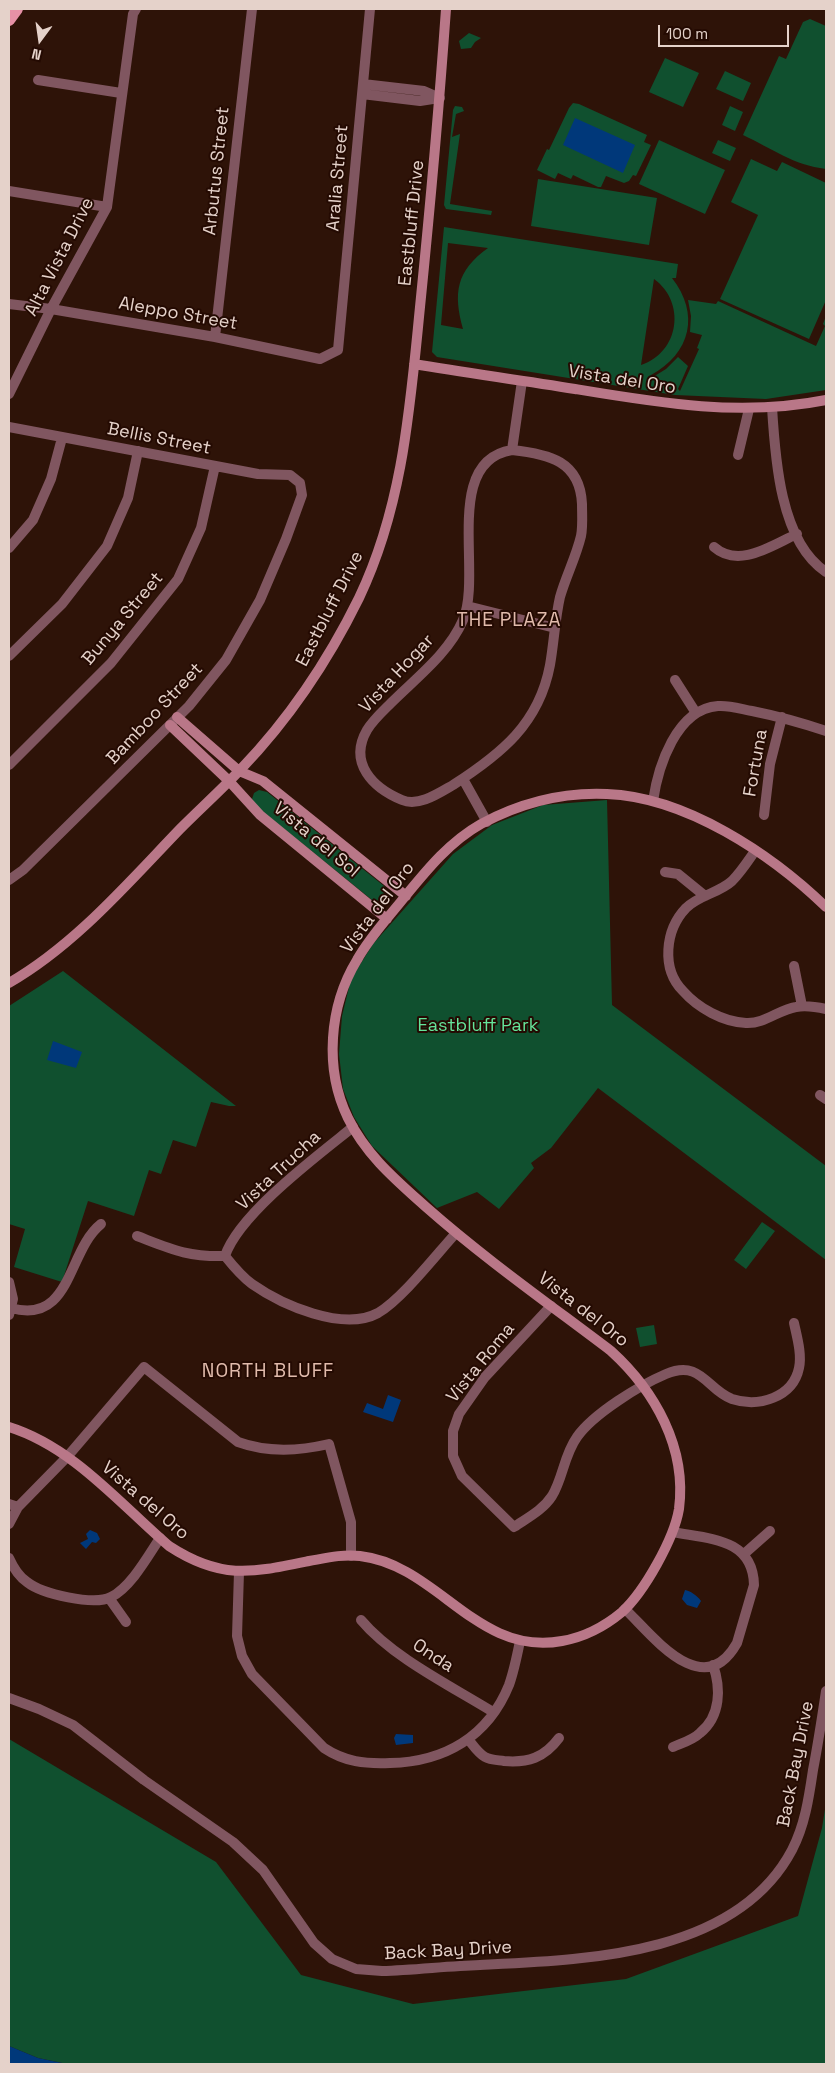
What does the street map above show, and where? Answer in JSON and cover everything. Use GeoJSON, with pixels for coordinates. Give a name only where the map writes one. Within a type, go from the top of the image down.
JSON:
{"type":"FeatureCollection","features":[{"type":"Feature","properties":{"kind":"main road"},"geometry":{"type":"LineString","coordinates":[[9,20],[17,9]]}},
{"type":"Feature","properties":{"kind":"street","name":"Alta Vista Drive"},"geometry":{"type":"LineString","coordinates":[[9,394],[51,309],[107,207],[121,93],[133,14],[136,9]]}},
{"type":"Feature","properties":{"kind":"street","name":"Arbutus Street"},"geometry":{"type":"LineString","coordinates":[[215,337],[252,9]]}},
{"type":"Feature","properties":{"kind":"street","name":"Aralia Street"},"geometry":{"type":"LineString","coordinates":[[338,350],[370,9]]}},
{"type":"Feature","properties":{"kind":"street","name":"Eastbluff Drive"},"geometry":{"type":"LineString","coordinates":[[9,984],[36,966],[81,928],[239,771],[276,729],[302,694],[336,642],[359,597],[376,558],[390,515],[406,440],[440,98],[446,9]]}},
{"type":"Feature","properties":{"kind":"street"},"geometry":{"type":"LineString","coordinates":[[38,80],[121,93]]}},
{"type":"Feature","properties":{"kind":"street"},"geometry":{"type":"LineString","coordinates":[[363,89],[424,91],[440,98]]}},
{"type":"Feature","properties":{"kind":"street"},"geometry":{"type":"LineString","coordinates":[[9,191],[107,207]]}},
{"type":"Feature","properties":{"kind":"street","name":"Aleppo Street"},"geometry":{"type":"LineString","coordinates":[[9,304],[51,309],[215,337],[320,359],[338,350]]}},
{"type":"Feature","properties":{"kind":"street","name":"Vista del Oro"},"geometry":{"type":"LineString","coordinates":[[414,364],[660,403],[705,408],[772,407],[826,400]]}},
{"type":"Feature","properties":{"kind":"street"},"geometry":{"type":"LineString","coordinates":[[487,822],[463,778],[505,748],[530,717],[546,681],[562,589],[581,536],[583,522],[580,487],[573,474],[563,463],[552,458],[512,450],[522,381]]}},
{"type":"Feature","properties":{"kind":"street"},"geometry":{"type":"LineString","coordinates":[[772,407],[777,473],[788,512],[807,554],[826,572]]}},
{"type":"Feature","properties":{"kind":"street"},"geometry":{"type":"LineString","coordinates":[[738,455],[749,408]]}},
{"type":"Feature","properties":{"kind":"street","name":"Bellis Street"},"geometry":{"type":"LineString","coordinates":[[9,427],[258,474],[290,475],[300,483]]}},
{"type":"Feature","properties":{"kind":"street"},"geometry":{"type":"LineString","coordinates":[[9,548],[33,520],[51,479],[62,438]]}},
{"type":"Feature","properties":{"kind":"street","name":"Vista Hogar"},"geometry":{"type":"LineString","coordinates":[[463,778],[439,794],[426,799],[406,802],[382,791],[368,777],[361,759],[363,739],[372,722],[447,646],[463,620],[470,589],[469,502],[473,484],[481,469],[493,456],[500,452],[512,450]]}},
{"type":"Feature","properties":{"kind":"street"},"geometry":{"type":"LineString","coordinates":[[9,656],[62,604],[107,546],[128,498],[138,451]]}},
{"type":"Feature","properties":{"kind":"street","name":"Bunya Street"},"geometry":{"type":"LineString","coordinates":[[9,765],[111,663],[178,579],[201,528],[215,466]]}},
{"type":"Feature","properties":{"kind":"street","name":"Bamboo Street"},"geometry":{"type":"LineString","coordinates":[[9,880],[24,870],[189,706],[226,660],[260,600],[286,539],[302,495],[300,483]]}},
{"type":"Feature","properties":{"kind":"street"},"geometry":{"type":"LineString","coordinates":[[714,547],[724,554],[740,557],[797,534]]}},
{"type":"Feature","properties":{"kind":"street"},"geometry":{"type":"LineString","coordinates":[[467,606],[555,628]]}},
{"type":"Feature","properties":{"kind":"street"},"geometry":{"type":"LineString","coordinates":[[675,680],[696,713]]}},
{"type":"Feature","properties":{"kind":"street"},"geometry":{"type":"LineString","coordinates":[[653,801],[656,781],[666,754],[681,728],[696,713],[713,706],[728,706],[782,717],[826,732]]}},
{"type":"Feature","properties":{"kind":"street","name":"Fortuna"},"geometry":{"type":"LineString","coordinates":[[764,815],[770,764],[782,717]]}},
{"type":"Feature","properties":{"kind":"street","name":"Vista del Sol"},"geometry":{"type":"LineString","coordinates":[[173,721],[239,771],[263,781],[406,896]]}},
{"type":"Feature","properties":{"kind":"street","name":"Vista del Sol"},"geometry":{"type":"LineString","coordinates":[[173,721],[260,815],[387,919]]}},
{"type":"Feature","properties":{"kind":"street","name":"Vista del Oro"},"geometry":{"type":"LineString","coordinates":[[9,1427],[46,1443],[67,1457],[160,1538],[185,1556],[214,1568],[239,1572],[263,1571],[329,1557],[351,1556],[376,1559],[401,1567],[477,1622],[503,1636],[520,1641],[538,1643],[574,1639],[606,1624],[625,1609],[638,1593],[673,1532],[680,1499],[679,1472],[675,1453],[660,1412],[643,1386],[611,1352],[456,1233],[384,1169],[361,1141],[341,1100],[334,1065],[333,1047],[337,1011],[344,986],[356,961],[387,919],[429,867],[447,850],[476,828],[507,812],[528,804],[572,795],[609,794],[653,801],[704,822],[755,851],[790,876],[826,907]]}},
{"type":"Feature","properties":{"kind":"street"},"geometry":{"type":"LineString","coordinates":[[755,851],[732,882],[686,908],[676,922],[668,946],[669,965],[679,987],[700,1005],[720,1017],[736,1022],[754,1023],[787,1009],[802,1006],[826,1009]]}},
{"type":"Feature","properties":{"kind":"street"},"geometry":{"type":"LineString","coordinates":[[665,872],[678,874],[705,896]]}},
{"type":"Feature","properties":{"kind":"street"},"geometry":{"type":"LineString","coordinates":[[794,966],[802,1006]]}},
{"type":"Feature","properties":{"kind":"street","name":"Vista Trucha"},"geometry":{"type":"LineString","coordinates":[[225,1256],[231,1243],[258,1210],[298,1172],[353,1127]]}},
{"type":"Feature","properties":{"kind":"street"},"geometry":{"type":"LineString","coordinates":[[9,1282],[12,1291],[10,1312],[40,1309],[54,1301],[64,1288],[83,1245],[92,1231],[101,1224]]}},
{"type":"Feature","properties":{"kind":"street"},"geometry":{"type":"LineString","coordinates":[[137,1236],[180,1253],[199,1256],[225,1256],[242,1276],[272,1296],[293,1306],[327,1316],[354,1320],[370,1317],[389,1305],[456,1233]]}},
{"type":"Feature","properties":{"kind":"street","name":"Vista Roma"},"geometry":{"type":"LineString","coordinates":[[551,1306],[485,1377],[459,1414],[453,1431],[454,1456],[462,1476],[514,1527],[539,1510],[551,1497],[570,1450],[585,1427],[595,1417],[643,1386]]}},
{"type":"Feature","properties":{"kind":"street"},"geometry":{"type":"LineString","coordinates":[[643,1386],[667,1373],[685,1370],[703,1376],[723,1394],[733,1399],[762,1401],[773,1399],[780,1396],[793,1384],[800,1367],[794,1323]]}},
{"type":"Feature","properties":{"kind":"street"},"geometry":{"type":"LineString","coordinates":[[9,1524],[14,1505],[67,1457],[144,1367],[238,1442],[279,1450],[313,1448],[330,1444],[351,1522],[351,1556]]}},
{"type":"Feature","properties":{"kind":"street"},"geometry":{"type":"LineString","coordinates":[[744,1554],[770,1531]]}},
{"type":"Feature","properties":{"kind":"street"},"geometry":{"type":"LineString","coordinates":[[625,1609],[680,1662],[696,1666],[713,1664],[727,1656],[737,1642],[754,1585],[752,1568],[744,1554],[726,1542],[673,1532]]}},
{"type":"Feature","properties":{"kind":"street"},"geometry":{"type":"LineString","coordinates":[[9,1558],[17,1574],[25,1581],[42,1590],[87,1600],[102,1600],[110,1598],[122,1589],[160,1538]]}},
{"type":"Feature","properties":{"kind":"street"},"geometry":{"type":"LineString","coordinates":[[239,1572],[237,1636],[242,1656],[252,1674],[324,1748],[343,1759],[355,1762],[398,1763],[435,1757],[446,1753],[468,1739],[493,1712],[508,1686],[520,1641]]}},
{"type":"Feature","properties":{"kind":"street"},"geometry":{"type":"LineString","coordinates":[[110,1598],[126,1622]]}},
{"type":"Feature","properties":{"kind":"street","name":"Onda"},"geometry":{"type":"LineString","coordinates":[[361,1620],[373,1633],[402,1655],[493,1712]]}},
{"type":"Feature","properties":{"kind":"street"},"geometry":{"type":"LineString","coordinates":[[672,1747],[701,1733],[712,1718],[719,1696],[719,1685],[713,1664]]}},
{"type":"Feature","properties":{"kind":"street","name":"Back Bay Drive"},"geometry":{"type":"LineString","coordinates":[[9,1698],[39,1709],[73,1725],[144,1780],[227,1837],[263,1870],[314,1943],[326,1954],[340,1963],[356,1969],[382,1971],[589,1958],[682,1937],[728,1916],[768,1884],[785,1862],[799,1835],[810,1790],[826,1692]]}},
{"type":"Feature","properties":{"kind":"street"},"geometry":{"type":"LineString","coordinates":[[468,1739],[485,1757],[493,1760],[521,1762],[539,1757],[559,1738]]}},
{"type":"Feature","properties":{"kind":"green space"},"geometry":{"type":"Polygon","coordinates":[[[810,19],[826,26],[826,169],[803,164],[783,156],[743,135],[779,56],[786,59],[803,22],[810,19]]]}},
{"type":"Feature","properties":{"kind":"green space"},"geometry":{"type":"Polygon","coordinates":[[[469,33],[481,38],[471,48],[461,49],[459,41],[469,33]]]}},
{"type":"Feature","properties":{"kind":"green space"},"geometry":{"type":"Polygon","coordinates":[[[665,58],[699,73],[683,107],[649,92],[665,58]]]}},
{"type":"Feature","properties":{"kind":"green space"},"geometry":{"type":"Polygon","coordinates":[[[725,71],[751,83],[743,101],[716,89],[725,71]]]}},
{"type":"Feature","properties":{"kind":"green space"},"geometry":{"type":"Polygon","coordinates":[[[573,103],[647,135],[644,142],[651,145],[636,176],[633,175],[629,181],[624,183],[606,176],[601,187],[598,187],[573,175],[571,179],[558,173],[555,179],[537,170],[573,103]]]}},
{"type":"Feature","properties":{"kind":"green space"},"geometry":{"type":"Polygon","coordinates":[[[455,106],[462,107],[464,111],[456,114],[452,137],[460,134],[450,204],[492,211],[491,215],[446,209],[444,205],[453,110],[455,106]]]}},
{"type":"Feature","properties":{"kind":"green space"},"geometry":{"type":"Polygon","coordinates":[[[730,106],[743,112],[735,131],[722,125],[730,106]]]}},
{"type":"Feature","properties":{"kind":"green space"},"geometry":{"type":"Polygon","coordinates":[[[659,140],[725,170],[705,214],[639,184],[659,140]]]}},
{"type":"Feature","properties":{"kind":"green space"},"geometry":{"type":"Polygon","coordinates":[[[718,140],[736,148],[730,161],[712,153],[718,140]]]}},
{"type":"Feature","properties":{"kind":"green space"},"geometry":{"type":"Polygon","coordinates":[[[751,159],[777,171],[782,162],[826,183],[826,300],[809,339],[720,299],[758,215],[731,202],[751,159]]]}},
{"type":"Feature","properties":{"kind":"green space"},"geometry":{"type":"Polygon","coordinates":[[[538,179],[657,198],[649,245],[531,226],[538,179]]]}},
{"type":"Feature","properties":{"kind":"green space"},"geometry":{"type":"Polygon","coordinates":[[[444,227],[678,264],[676,278],[672,278],[681,292],[686,305],[687,332],[683,344],[675,356],[665,366],[651,375],[653,377],[666,369],[678,357],[688,366],[678,389],[680,391],[699,349],[697,348],[702,335],[690,332],[691,316],[688,300],[716,304],[718,301],[816,346],[825,326],[823,324],[826,316],[826,390],[766,399],[675,395],[437,357],[432,352],[444,227]],[[448,243],[441,325],[463,329],[458,294],[463,274],[469,265],[488,248],[448,243]],[[654,279],[641,365],[654,359],[664,349],[671,338],[674,326],[671,300],[654,279]]]}},
{"type":"Feature","properties":{"kind":"green space"},"geometry":{"type":"Polygon","coordinates":[[[259,790],[267,792],[384,886],[386,892],[384,898],[379,901],[372,900],[256,806],[252,799],[254,793],[259,790]]]}},
{"type":"Feature","properties":{"kind":"green space","name":"Eastbluff Park"},"geometry":{"type":"Polygon","coordinates":[[[607,800],[612,1005],[826,1166],[826,1260],[598,1088],[551,1148],[531,1163],[534,1168],[499,1209],[477,1192],[437,1208],[372,1146],[354,1117],[343,1089],[339,1054],[342,1016],[351,979],[373,944],[453,854],[492,825],[543,805],[607,800]]]}},
{"type":"Feature","properties":{"kind":"green space"},"geometry":{"type":"Polygon","coordinates":[[[63,971],[236,1106],[211,1102],[196,1147],[173,1140],[161,1174],[149,1170],[134,1216],[88,1201],[62,1282],[14,1267],[25,1229],[9,1224],[9,1006],[63,971]]]}},
{"type":"Feature","properties":{"kind":"green space"},"geometry":{"type":"Polygon","coordinates":[[[762,1222],[775,1231],[746,1269],[734,1260],[762,1222]]]}},
{"type":"Feature","properties":{"kind":"green space"},"geometry":{"type":"Polygon","coordinates":[[[654,1325],[657,1344],[640,1347],[636,1328],[654,1325]]]}},
{"type":"Feature","properties":{"kind":"green space"},"geometry":{"type":"Polygon","coordinates":[[[9,1739],[216,1862],[301,1975],[413,2004],[626,1979],[798,1916],[822,1828],[826,1803],[826,2064],[67,2064],[38,2058],[9,2046],[9,1739]]]}},
{"type":"Feature","properties":{"kind":"water"},"geometry":{"type":"Polygon","coordinates":[[[575,118],[635,145],[623,173],[563,145],[575,118]]]}},
{"type":"Feature","properties":{"kind":"water"},"geometry":{"type":"Polygon","coordinates":[[[53,1041],[82,1052],[76,1068],[47,1060],[53,1041]]]}},
{"type":"Feature","properties":{"kind":"water"},"geometry":{"type":"Polygon","coordinates":[[[388,1395],[401,1400],[393,1422],[363,1412],[367,1403],[383,1409],[388,1395]]]}},
{"type":"Feature","properties":{"kind":"water"},"geometry":{"type":"Polygon","coordinates":[[[90,1530],[97,1533],[100,1539],[96,1543],[92,1542],[86,1549],[80,1543],[88,1539],[86,1534],[90,1530]]]}},
{"type":"Feature","properties":{"kind":"water"},"geometry":{"type":"Polygon","coordinates":[[[685,1590],[698,1597],[701,1601],[697,1608],[687,1605],[682,1599],[685,1590]]]}},
{"type":"Feature","properties":{"kind":"water"},"geometry":{"type":"Polygon","coordinates":[[[396,1734],[413,1735],[413,1743],[396,1745],[394,1738],[396,1734]]]}},
{"type":"Feature","properties":{"kind":"water"},"geometry":{"type":"Polygon","coordinates":[[[9,2046],[38,2058],[67,2064],[9,2064],[9,2046]]]}},
{"type":"Feature","properties":{"kind":"district","name":"THE PLAZA"},"geometry":{"type":"Point","coordinates":[509,621]}},
{"type":"Feature","properties":{"kind":"district","name":"NORTH BLUFF"},"geometry":{"type":"Point","coordinates":[268,1372]}}]}
